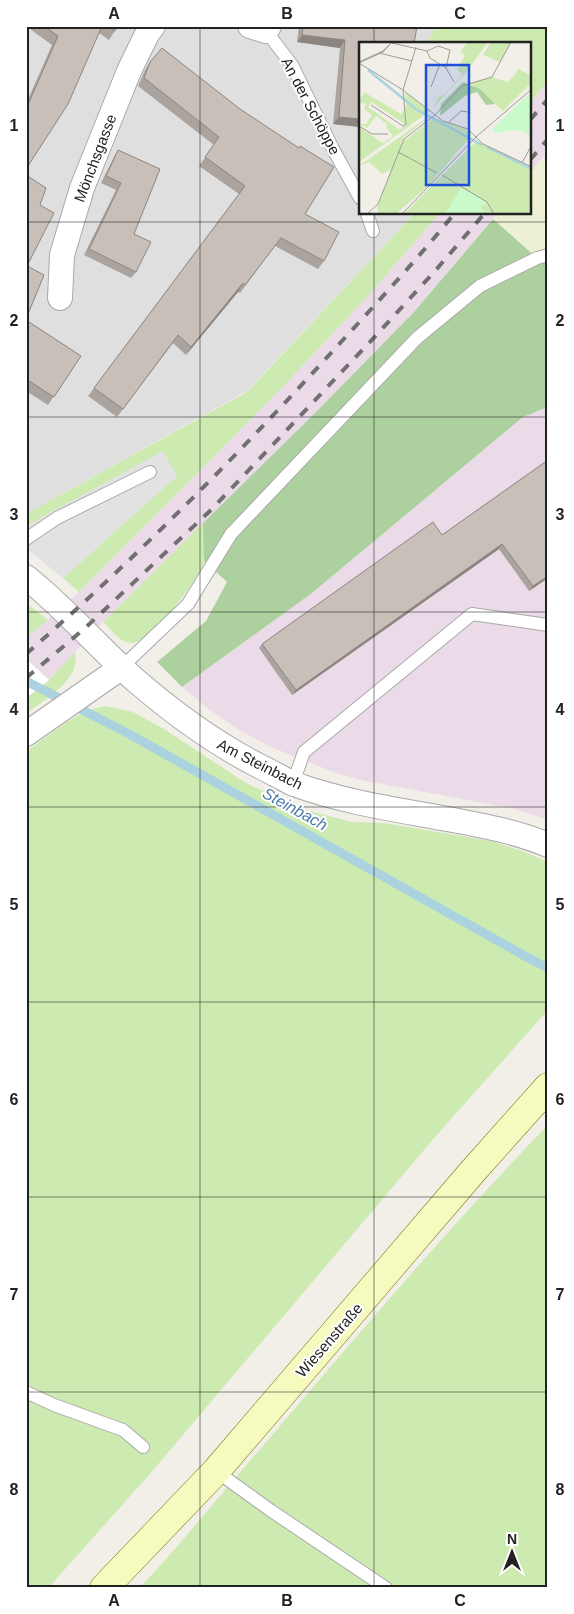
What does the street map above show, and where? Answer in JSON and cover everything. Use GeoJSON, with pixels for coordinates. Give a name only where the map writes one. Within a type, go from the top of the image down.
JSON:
{"type":"FeatureCollection","features":[{"type":"Feature","properties":{"kind":"street","name":"Mönchsgasse"},"geometry":{"type":"LineString","coordinates":[[60,298],[62,255],[82,188],[129,71],[147,34],[153,26]]}},
{"type":"Feature","properties":{"kind":"street","name":"Am Steinbach"},"geometry":{"type":"LineString","coordinates":[[26,577],[70,615],[122,667],[184,720],[228,750],[293,783],[332,796],[500,828],[533,838],[548,845]]}},
{"type":"Feature","properties":{"kind":"street"},"geometry":{"type":"LineString","coordinates":[[32,730],[122,667]]}},
{"type":"Feature","properties":{"kind":"street","name":"Wiesenstraße"},"geometry":{"type":"LineString","coordinates":[[104,1588],[216,1471],[473,1171],[548,1087]]}},
{"type":"Feature","properties":{"kind":"lane","name":"An der Schöppe"},"geometry":{"type":"LineString","coordinates":[[262,28],[292,65],[359,196]]}},
{"type":"Feature","properties":{"kind":"lane"},"geometry":{"type":"LineString","coordinates":[[367,215],[373,230]]}},
{"type":"Feature","properties":{"kind":"lane"},"geometry":{"type":"LineString","coordinates":[[122,667],[188,604],[230,534],[417,338],[480,286],[537,258],[548,255]]}},
{"type":"Feature","properties":{"kind":"lane"},"geometry":{"type":"LineString","coordinates":[[26,539],[57,518],[150,472]]}},
{"type":"Feature","properties":{"kind":"lane"},"geometry":{"type":"LineString","coordinates":[[293,783],[304,752],[472,614],[548,625]]}},
{"type":"Feature","properties":{"kind":"lane"},"geometry":{"type":"LineString","coordinates":[[26,1392],[54,1405],[123,1430],[143,1447]]}},
{"type":"Feature","properties":{"kind":"lane"},"geometry":{"type":"LineString","coordinates":[[216,1471],[270,1510],[386,1588]]}},
{"type":"Feature","properties":{"kind":"shaded area"},"geometry":{"type":"Polygon","coordinates":[[[26,26],[436,26],[427,42],[359,42],[359,215],[413,215],[247,391],[26,514],[26,26]]]}},
{"type":"Feature","properties":{"kind":"shaded area"},"geometry":{"type":"Polygon","coordinates":[[[548,81],[548,151],[532,171],[532,101],[548,81]]]}},
{"type":"Feature","properties":{"kind":"shaded area"},"geometry":{"type":"Polygon","coordinates":[[[438,215],[496,215],[414,312],[314,414],[103,622],[49,680],[26,659],[26,638],[79,592],[277,393],[368,296],[438,215]]]}},
{"type":"Feature","properties":{"kind":"shaded area"},"geometry":{"type":"Polygon","coordinates":[[[548,407],[548,820],[516,809],[361,780],[336,773],[271,747],[239,730],[182,687],[312,593],[523,417],[548,407]]]}},
{"type":"Feature","properties":{"kind":"shaded area"},"geometry":{"type":"Polygon","coordinates":[[[163,451],[177,476],[63,578],[26,548],[26,526],[163,451]]]}},
{"type":"Feature","properties":{"kind":"green space"},"geometry":{"type":"Polygon","coordinates":[[[436,26],[548,26],[548,81],[532,101],[532,42],[427,42],[436,26]]]}},
{"type":"Feature","properties":{"kind":"green space"},"geometry":{"type":"Polygon","coordinates":[[[548,151],[548,407],[537,258],[493,219],[496,215],[532,215],[532,171],[548,151]]]}},
{"type":"Feature","properties":{"kind":"green space"},"geometry":{"type":"Polygon","coordinates":[[[413,215],[438,215],[368,296],[277,393],[79,592],[63,578],[177,476],[163,452],[26,526],[26,514],[247,392],[413,215]]]}},
{"type":"Feature","properties":{"kind":"green space"},"geometry":{"type":"Polygon","coordinates":[[[493,219],[537,258],[548,255],[548,407],[523,417],[312,593],[182,687],[157,662],[206,621],[227,582],[204,561],[203,523],[414,312],[493,219]]]}},
{"type":"Feature","properties":{"kind":"green space"},"geometry":{"type":"Polygon","coordinates":[[[203,523],[204,562],[193,583],[172,610],[149,634],[138,641],[126,642],[115,635],[103,622],[203,523]]]}},
{"type":"Feature","properties":{"kind":"green space"},"geometry":{"type":"Polygon","coordinates":[[[26,603],[48,620],[26,638],[26,603]]]}},
{"type":"Feature","properties":{"kind":"green space"},"geometry":{"type":"Polygon","coordinates":[[[75,652],[76,662],[68,680],[52,695],[26,714],[26,698],[49,680],[75,652]]]}},
{"type":"Feature","properties":{"kind":"green space"},"geometry":{"type":"Polygon","coordinates":[[[106,706],[133,712],[164,729],[246,783],[298,808],[352,822],[384,823],[491,841],[548,862],[548,1010],[435,1137],[149,1475],[48,1588],[26,1588],[26,751],[84,712],[106,706]]]}},
{"type":"Feature","properties":{"kind":"green space"},"geometry":{"type":"Polygon","coordinates":[[[548,1125],[548,1588],[139,1588],[181,1542],[433,1249],[548,1125]]]}},
{"type":"Feature","properties":{"kind":"pier"},"geometry":{"type":"Polygon","coordinates":[[[26,659],[49,680],[26,698],[26,659]]]}},
{"type":"Feature","properties":{"kind":"building"},"geometry":{"type":"Polygon","coordinates":[[[44,26],[102,26],[68,104],[26,169],[26,109],[58,36],[44,26]]]}},
{"type":"Feature","properties":{"kind":"building"},"geometry":{"type":"Polygon","coordinates":[[[108,26],[118,26],[115,31],[108,26]]]}},
{"type":"Feature","properties":{"kind":"building"},"geometry":{"type":"Polygon","coordinates":[[[303,26],[417,26],[414,42],[359,42],[359,119],[339,117],[345,40],[302,35],[303,26]]]}},
{"type":"Feature","properties":{"kind":"building"},"geometry":{"type":"Polygon","coordinates":[[[162,48],[240,109],[299,148],[300,146],[334,167],[305,214],[339,232],[324,261],[281,238],[245,285],[243,283],[191,347],[178,335],[123,409],[94,388],[245,186],[205,157],[219,137],[144,78],[150,62],[162,48]]]}},
{"type":"Feature","properties":{"kind":"building"},"geometry":{"type":"Polygon","coordinates":[[[118,150],[160,169],[134,234],[151,242],[136,272],[89,249],[121,183],[106,176],[118,150]]]}},
{"type":"Feature","properties":{"kind":"building"},"geometry":{"type":"Polygon","coordinates":[[[26,175],[46,188],[40,205],[54,213],[27,266],[44,275],[26,319],[26,175]]]}},
{"type":"Feature","properties":{"kind":"building"},"geometry":{"type":"Polygon","coordinates":[[[26,320],[81,356],[54,397],[26,379],[26,320]]]}},
{"type":"Feature","properties":{"kind":"building"},"geometry":{"type":"Polygon","coordinates":[[[548,460],[548,576],[533,586],[502,544],[296,690],[262,644],[433,522],[442,535],[548,460]]]}},
{"type":"Feature","properties":{"kind":"waterway","name":"Steinbach"},"geometry":{"type":"LineString","coordinates":[[26,681],[131,735],[548,968]]}},
{"type":"Feature","properties":{"kind":"railway"},"geometry":{"type":"LineString","coordinates":[[532,118],[548,99]]}},
{"type":"Feature","properties":{"kind":"railway"},"geometry":{"type":"LineString","coordinates":[[532,158],[548,139]]}},
{"type":"Feature","properties":{"kind":"railway"},"geometry":{"type":"LineString","coordinates":[[26,654],[106,582],[221,470],[362,319],[453,215]]}},
{"type":"Feature","properties":{"kind":"railway"},"geometry":{"type":"LineString","coordinates":[[26,678],[84,629],[212,509],[369,343],[483,215]]}}]}
